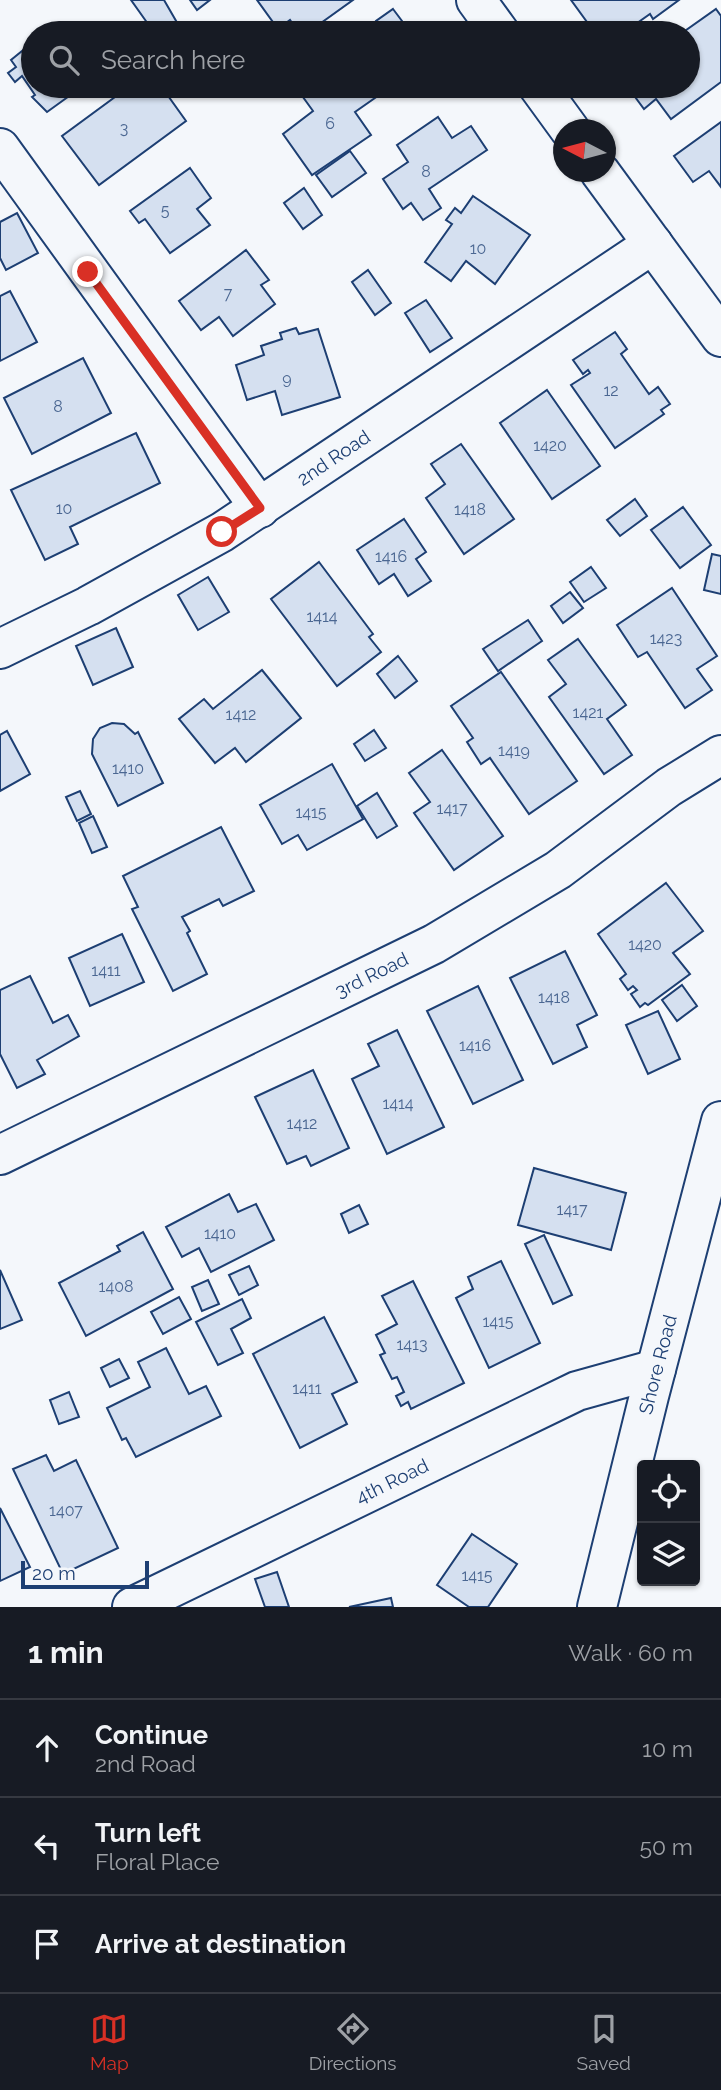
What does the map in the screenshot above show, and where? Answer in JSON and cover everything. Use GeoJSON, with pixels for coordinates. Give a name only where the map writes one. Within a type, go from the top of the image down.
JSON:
{"type":"FeatureCollection","features":[{"type":"Feature","properties":{"kind":"street"},"geometry":{"type":"LineString","coordinates":[[476,0],[491,21]]}},
{"type":"Feature","properties":{"kind":"street"},"geometry":{"type":"LineString","coordinates":[[547,98],[562,119]]}},
{"type":"Feature","properties":{"kind":"street"},"geometry":{"type":"LineString","coordinates":[[0,148],[260,508]]}},
{"type":"Feature","properties":{"kind":"street"},"geometry":{"type":"LineString","coordinates":[[607,182],[721,337]]}},
{"type":"Feature","properties":{"kind":"street","name":"2nd Road"},"geometry":{"type":"LineString","coordinates":[[0,649],[88,606],[222,532],[653,244]]}},
{"type":"Feature","properties":{"kind":"street","name":"3rd Road"},"geometry":{"type":"LineString","coordinates":[[0,1155],[434,944],[558,870],[669,787],[721,755]]}},
{"type":"Feature","properties":{"kind":"street","name":"Shore Road"},"geometry":{"type":"LineString","coordinates":[[597,1607],[721,1121]]}},
{"type":"Feature","properties":{"kind":"street","name":"4th Road"},"geometry":{"type":"LineString","coordinates":[[131,1607],[577,1391],[656,1369]]}},
{"type":"Feature","properties":{"kind":"building"},"geometry":{"type":"Polygon","coordinates":[[[131,0],[164,0],[176,21],[146,21],[131,0]]]}},
{"type":"Feature","properties":{"kind":"building"},"geometry":{"type":"Polygon","coordinates":[[[190,0],[210,0],[197,10],[190,0]]]}},
{"type":"Feature","properties":{"kind":"building"},"geometry":{"type":"Polygon","coordinates":[[[257,0],[353,0],[324,21],[272,21],[257,0]]]}},
{"type":"Feature","properties":{"kind":"building"},"geometry":{"type":"Polygon","coordinates":[[[571,0],[679,0],[653,19],[650,14],[640,21],[586,21],[571,0]]]}},
{"type":"Feature","properties":{"kind":"building"},"geometry":{"type":"Polygon","coordinates":[[[393,9],[402,21],[376,21],[393,9]]]}},
{"type":"Feature","properties":{"kind":"building"},"geometry":{"type":"Polygon","coordinates":[[[716,9],[721,16],[721,82],[700,98],[700,21],[716,9]]]}},
{"type":"Feature","properties":{"kind":"building"},"geometry":{"type":"Polygon","coordinates":[[[21,52],[21,77],[15,82],[8,73],[16,67],[11,60],[21,52]]]}},
{"type":"Feature","properties":{"kind":"building"},"geometry":{"type":"Polygon","coordinates":[[[33,98],[66,98],[47,112],[33,98]]]}},
{"type":"Feature","properties":{"kind":"building"},"geometry":{"type":"Polygon","coordinates":[[[114,98],[170,98],[186,121],[99,185],[62,136],[114,98]]]}},
{"type":"Feature","properties":{"kind":"building"},"geometry":{"type":"Polygon","coordinates":[[[304,98],[375,98],[355,112],[371,135],[312,175],[283,134],[313,111],[304,98]]]}},
{"type":"Feature","properties":{"kind":"building"},"geometry":{"type":"Polygon","coordinates":[[[636,98],[699,98],[671,119],[656,99],[644,109],[636,98]]]}},
{"type":"Feature","properties":{"kind":"building"},"geometry":{"type":"Polygon","coordinates":[[[438,117],[452,138],[471,126],[487,150],[429,189],[441,208],[423,220],[411,203],[403,209],[383,179],[408,162],[397,145],[438,117]]]}},
{"type":"Feature","properties":{"kind":"building"},"geometry":{"type":"Polygon","coordinates":[[[721,122],[721,187],[709,171],[693,182],[674,156],[721,122]]]}},
{"type":"Feature","properties":{"kind":"building"},"geometry":{"type":"Polygon","coordinates":[[[350,151],[366,173],[332,197],[316,175],[350,151]]]}},
{"type":"Feature","properties":{"kind":"building"},"geometry":{"type":"Polygon","coordinates":[[[190,168],[211,198],[197,209],[210,225],[170,253],[145,219],[139,223],[130,211],[190,168]]]}},
{"type":"Feature","properties":{"kind":"building"},"geometry":{"type":"Polygon","coordinates":[[[304,188],[322,215],[303,229],[284,203],[304,188]]]}},
{"type":"Feature","properties":{"kind":"building"},"geometry":{"type":"Polygon","coordinates":[[[473,196],[530,235],[495,284],[466,261],[451,281],[425,262],[452,224],[446,220],[455,208],[461,213],[473,196]]]}},
{"type":"Feature","properties":{"kind":"building"},"geometry":{"type":"Polygon","coordinates":[[[17,213],[38,253],[6,270],[0,258],[0,222],[17,213]]]}},
{"type":"Feature","properties":{"kind":"building"},"geometry":{"type":"Polygon","coordinates":[[[246,250],[269,280],[261,285],[275,304],[233,336],[219,317],[201,330],[179,301],[246,250]]]}},
{"type":"Feature","properties":{"kind":"building"},"geometry":{"type":"Polygon","coordinates":[[[368,270],[391,303],[375,315],[352,282],[368,270]]]}},
{"type":"Feature","properties":{"kind":"building"},"geometry":{"type":"Polygon","coordinates":[[[10,291],[37,342],[0,361],[0,296],[10,291]]]}},
{"type":"Feature","properties":{"kind":"building"},"geometry":{"type":"Polygon","coordinates":[[[426,300],[452,338],[430,352],[405,313],[426,300]]]}},
{"type":"Feature","properties":{"kind":"building"},"geometry":{"type":"Polygon","coordinates":[[[296,328],[299,334],[318,329],[340,397],[282,415],[275,391],[247,400],[236,365],[264,355],[261,346],[282,339],[280,333],[296,328]]]}},
{"type":"Feature","properties":{"kind":"building"},"geometry":{"type":"Polygon","coordinates":[[[615,332],[627,349],[621,354],[649,394],[658,387],[670,404],[661,410],[664,414],[615,448],[571,385],[590,373],[588,370],[583,374],[573,360],[615,332]]]}},
{"type":"Feature","properties":{"kind":"building"},"geometry":{"type":"Polygon","coordinates":[[[83,358],[111,413],[32,454],[4,398],[83,358]]]}},
{"type":"Feature","properties":{"kind":"building"},"geometry":{"type":"Polygon","coordinates":[[[547,390],[600,466],[552,499],[500,423],[547,390]]]}},
{"type":"Feature","properties":{"kind":"building"},"geometry":{"type":"Polygon","coordinates":[[[136,433],[160,483],[70,527],[78,544],[45,560],[11,490],[136,433]]]}},
{"type":"Feature","properties":{"kind":"building"},"geometry":{"type":"Polygon","coordinates":[[[461,444],[514,519],[464,554],[426,498],[445,484],[431,464],[461,444]]]}},
{"type":"Feature","properties":{"kind":"building"},"geometry":{"type":"Polygon","coordinates":[[[635,499],[647,516],[620,536],[607,520],[635,499]]]}},
{"type":"Feature","properties":{"kind":"building"},"geometry":{"type":"Polygon","coordinates":[[[683,507],[711,545],[680,568],[651,530],[683,507]]]}},
{"type":"Feature","properties":{"kind":"building"},"geometry":{"type":"Polygon","coordinates":[[[404,519],[426,552],[416,559],[431,581],[408,596],[394,574],[379,584],[357,550],[404,519]]]}},
{"type":"Feature","properties":{"kind":"building"},"geometry":{"type":"Polygon","coordinates":[[[712,554],[721,556],[721,594],[704,590],[712,554]]]}},
{"type":"Feature","properties":{"kind":"building"},"geometry":{"type":"Polygon","coordinates":[[[319,562],[373,634],[369,637],[381,652],[337,686],[271,599],[319,562]]]}},
{"type":"Feature","properties":{"kind":"building"},"geometry":{"type":"Polygon","coordinates":[[[591,567],[606,588],[584,602],[570,582],[591,567]]]}},
{"type":"Feature","properties":{"kind":"building"},"geometry":{"type":"Polygon","coordinates":[[[208,577],[229,612],[198,630],[178,595],[208,577]]]}},
{"type":"Feature","properties":{"kind":"building"},"geometry":{"type":"Polygon","coordinates":[[[672,588],[717,656],[697,669],[712,690],[685,708],[647,652],[638,657],[617,625],[672,588]]]}},
{"type":"Feature","properties":{"kind":"building"},"geometry":{"type":"Polygon","coordinates":[[[570,592],[583,608],[563,623],[551,606],[570,592]]]}},
{"type":"Feature","properties":{"kind":"building"},"geometry":{"type":"Polygon","coordinates":[[[528,620],[542,641],[498,671],[483,649],[528,620]]]}},
{"type":"Feature","properties":{"kind":"building"},"geometry":{"type":"Polygon","coordinates":[[[116,628],[133,667],[93,685],[76,646],[116,628]]]}},
{"type":"Feature","properties":{"kind":"building"},"geometry":{"type":"Polygon","coordinates":[[[578,639],[626,705],[607,719],[632,755],[604,774],[549,697],[566,684],[548,660],[578,639]]]}},
{"type":"Feature","properties":{"kind":"building"},"geometry":{"type":"Polygon","coordinates":[[[398,656],[417,681],[395,698],[377,674],[398,656]]]}},
{"type":"Feature","properties":{"kind":"building"},"geometry":{"type":"Polygon","coordinates":[[[262,670],[301,718],[246,762],[235,748],[215,763],[179,719],[204,699],[213,709],[262,670]]]}},
{"type":"Feature","properties":{"kind":"building"},"geometry":{"type":"Polygon","coordinates":[[[501,672],[577,781],[529,814],[490,758],[481,764],[467,742],[473,738],[451,706],[501,672]]]}},
{"type":"Feature","properties":{"kind":"building"},"geometry":{"type":"Polygon","coordinates":[[[112,723],[124,724],[135,734],[138,732],[163,783],[118,806],[92,754],[93,739],[100,728],[112,723]]]}},
{"type":"Feature","properties":{"kind":"building"},"geometry":{"type":"Polygon","coordinates":[[[374,730],[386,748],[365,761],[354,744],[374,730]]]}},
{"type":"Feature","properties":{"kind":"building"},"geometry":{"type":"Polygon","coordinates":[[[7,731],[30,774],[0,791],[0,735],[7,731]]]}},
{"type":"Feature","properties":{"kind":"building"},"geometry":{"type":"Polygon","coordinates":[[[442,750],[503,836],[454,870],[414,813],[430,802],[409,773],[442,750]]]}},
{"type":"Feature","properties":{"kind":"building"},"geometry":{"type":"Polygon","coordinates":[[[332,764],[363,819],[307,850],[298,835],[282,844],[260,805],[332,764]]]}},
{"type":"Feature","properties":{"kind":"building"},"geometry":{"type":"Polygon","coordinates":[[[80,791],[91,814],[77,821],[66,797],[80,791]]]}},
{"type":"Feature","properties":{"kind":"building"},"geometry":{"type":"Polygon","coordinates":[[[377,793],[397,826],[377,838],[357,806],[377,793]]]}},
{"type":"Feature","properties":{"kind":"building"},"geometry":{"type":"Polygon","coordinates":[[[93,816],[107,847],[92,853],[79,823],[93,816]]]}},
{"type":"Feature","properties":{"kind":"building"},"geometry":{"type":"Polygon","coordinates":[[[221,827],[254,891],[223,906],[219,899],[182,917],[207,974],[173,991],[132,909],[138,907],[123,876],[221,827]]]}},
{"type":"Feature","properties":{"kind":"building"},"geometry":{"type":"Polygon","coordinates":[[[666,883],[703,931],[673,953],[690,974],[648,1005],[645,1003],[640,1007],[631,994],[637,990],[633,986],[628,990],[620,979],[626,974],[598,934],[666,883]]]}},
{"type":"Feature","properties":{"kind":"building"},"geometry":{"type":"Polygon","coordinates":[[[122,934],[144,982],[90,1006],[69,958],[122,934]]]}},
{"type":"Feature","properties":{"kind":"building"},"geometry":{"type":"Polygon","coordinates":[[[565,951],[597,1015],[577,1025],[587,1047],[553,1064],[510,978],[565,951]]]}},
{"type":"Feature","properties":{"kind":"building"},"geometry":{"type":"Polygon","coordinates":[[[30,976],[53,1023],[68,1015],[79,1036],[37,1060],[45,1074],[17,1088],[0,1054],[0,990],[30,976]]]}},
{"type":"Feature","properties":{"kind":"building"},"geometry":{"type":"Polygon","coordinates":[[[682,985],[697,1006],[677,1021],[662,1000],[682,985]]]}},
{"type":"Feature","properties":{"kind":"building"},"geometry":{"type":"Polygon","coordinates":[[[478,986],[523,1080],[473,1104],[427,1011],[478,986]]]}},
{"type":"Feature","properties":{"kind":"building"},"geometry":{"type":"Polygon","coordinates":[[[658,1011],[680,1059],[648,1074],[626,1025],[658,1011]]]}},
{"type":"Feature","properties":{"kind":"building"},"geometry":{"type":"Polygon","coordinates":[[[397,1030],[444,1127],[387,1154],[352,1079],[379,1066],[368,1044],[397,1030]]]}},
{"type":"Feature","properties":{"kind":"building"},"geometry":{"type":"Polygon","coordinates":[[[313,1070],[349,1148],[311,1166],[306,1156],[287,1164],[255,1097],[313,1070]]]}},
{"type":"Feature","properties":{"kind":"building"},"geometry":{"type":"Polygon","coordinates":[[[534,1168],[626,1193],[611,1250],[518,1225],[534,1168]]]}},
{"type":"Feature","properties":{"kind":"building"},"geometry":{"type":"Polygon","coordinates":[[[229,1194],[238,1212],[256,1204],[274,1240],[211,1272],[199,1248],[182,1257],[166,1227],[229,1194]]]}},
{"type":"Feature","properties":{"kind":"building"},"geometry":{"type":"Polygon","coordinates":[[[359,1205],[368,1224],[349,1233],[341,1214],[359,1205]]]}},
{"type":"Feature","properties":{"kind":"building"},"geometry":{"type":"Polygon","coordinates":[[[143,1232],[173,1289],[86,1336],[59,1283],[120,1251],[117,1246],[143,1232]]]}},
{"type":"Feature","properties":{"kind":"building"},"geometry":{"type":"Polygon","coordinates":[[[544,1235],[572,1295],[553,1304],[525,1244],[544,1235]]]}},
{"type":"Feature","properties":{"kind":"building"},"geometry":{"type":"Polygon","coordinates":[[[501,1261],[540,1343],[489,1368],[456,1298],[473,1289],[468,1277],[501,1261]]]}},
{"type":"Feature","properties":{"kind":"building"},"geometry":{"type":"Polygon","coordinates":[[[249,1266],[258,1285],[239,1295],[229,1275],[249,1266]]]}},
{"type":"Feature","properties":{"kind":"building"},"geometry":{"type":"Polygon","coordinates":[[[0,1270],[22,1320],[0,1329],[0,1270]]]}},
{"type":"Feature","properties":{"kind":"building"},"geometry":{"type":"Polygon","coordinates":[[[208,1280],[219,1304],[202,1311],[192,1287],[208,1280]]]}},
{"type":"Feature","properties":{"kind":"building"},"geometry":{"type":"Polygon","coordinates":[[[413,1281],[464,1383],[411,1409],[408,1402],[401,1406],[396,1396],[404,1392],[397,1377],[392,1379],[380,1355],[385,1353],[376,1335],[397,1324],[382,1296],[413,1281]]]}},
{"type":"Feature","properties":{"kind":"building"},"geometry":{"type":"Polygon","coordinates":[[[179,1297],[191,1319],[163,1334],[151,1312],[179,1297]]]}},
{"type":"Feature","properties":{"kind":"building"},"geometry":{"type":"Polygon","coordinates":[[[242,1299],[251,1318],[231,1329],[243,1353],[218,1365],[196,1322],[242,1299]]]}},
{"type":"Feature","properties":{"kind":"building"},"geometry":{"type":"Polygon","coordinates":[[[324,1317],[357,1382],[332,1394],[347,1424],[300,1448],[253,1354],[324,1317]]]}},
{"type":"Feature","properties":{"kind":"building"},"geometry":{"type":"Polygon","coordinates":[[[166,1348],[189,1394],[206,1386],[221,1416],[136,1457],[126,1438],[122,1440],[107,1408],[150,1387],[138,1362],[166,1348]]]}},
{"type":"Feature","properties":{"kind":"building"},"geometry":{"type":"Polygon","coordinates":[[[119,1359],[129,1378],[110,1387],[101,1368],[119,1359]]]}},
{"type":"Feature","properties":{"kind":"building"},"geometry":{"type":"Polygon","coordinates":[[[69,1392],[79,1417],[59,1424],[50,1400],[69,1392]]]}},
{"type":"Feature","properties":{"kind":"building"},"geometry":{"type":"Polygon","coordinates":[[[46,1455],[54,1471],[76,1460],[118,1548],[63,1574],[13,1469],[46,1455]]]}},
{"type":"Feature","properties":{"kind":"building"},"geometry":{"type":"Polygon","coordinates":[[[0,1508],[30,1567],[0,1581],[0,1508]]]}},
{"type":"Feature","properties":{"kind":"building"},"geometry":{"type":"Polygon","coordinates":[[[472,1534],[517,1564],[488,1607],[469,1607],[437,1585],[472,1534]]]}},
{"type":"Feature","properties":{"kind":"building"},"geometry":{"type":"Polygon","coordinates":[[[277,1572],[289,1607],[265,1607],[255,1579],[277,1572]]]}},
{"type":"Feature","properties":{"kind":"building"},"geometry":{"type":"Polygon","coordinates":[[[391,1598],[393,1607],[349,1607],[391,1598]]]}},
{"type":"Feature","properties":{"kind":"route"},"geometry":{"type":"LineString","coordinates":[[88,272],[260,508],[222,532]]}}]}
